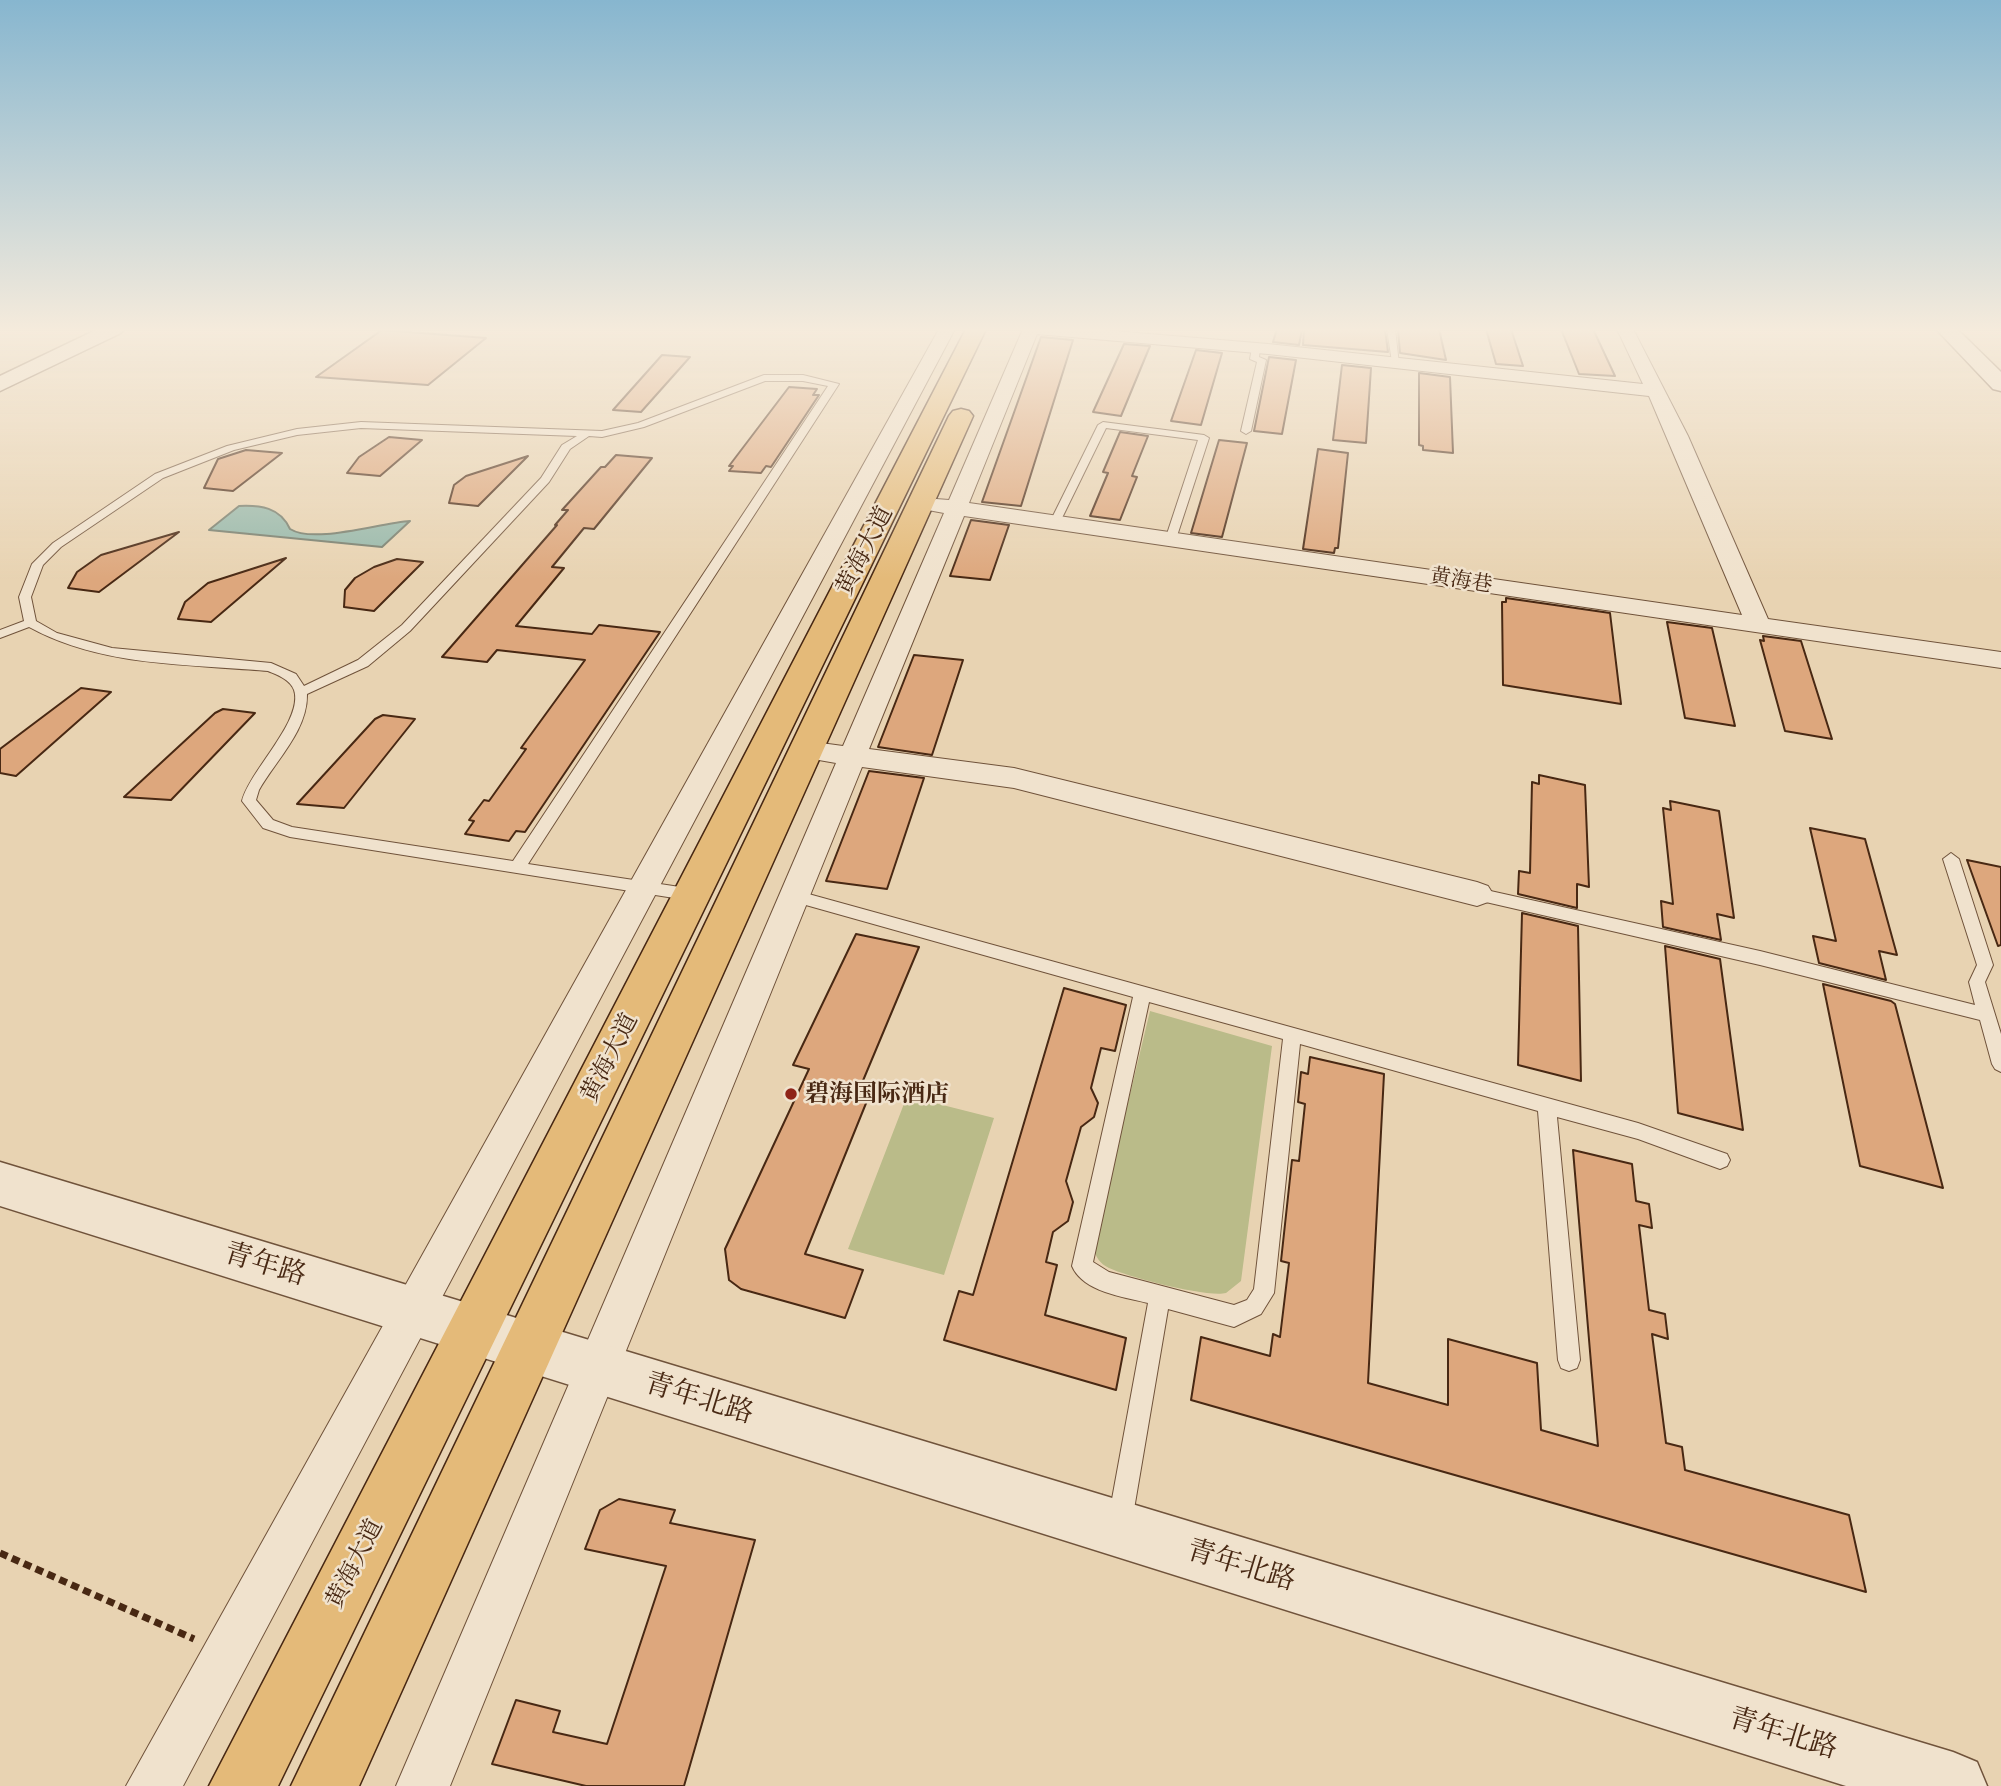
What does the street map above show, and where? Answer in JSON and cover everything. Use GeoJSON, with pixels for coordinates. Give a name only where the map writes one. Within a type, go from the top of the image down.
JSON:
{"type":"FeatureCollection","features":[{"type":"Feature","properties":{"kind":"main road","name":"黄海大道"},"geometry":{"type":"LineString","coordinates":[[243,1786],[934,412]]}},
{"type":"Feature","properties":{"kind":"main road","name":"黄海大道"},"geometry":{"type":"LineString","coordinates":[[325,1786],[806,750],[939,505],[972,412]]}},
{"type":"Feature","properties":{"kind":"street"},"geometry":{"type":"LineString","coordinates":[[153,1786],[902,412]]}},
{"type":"Feature","properties":{"kind":"street"},"geometry":{"type":"LineString","coordinates":[[423,1786],[852,757],[939,505],[988,412]]}},
{"type":"Feature","properties":{"kind":"street"},"geometry":{"type":"LineString","coordinates":[[1665,412],[1759,626]]}},
{"type":"Feature","properties":{"kind":"street","name":"黄海巷"},"geometry":{"type":"LineString","coordinates":[[939,505],[2001,660]]}},
{"type":"Feature","properties":{"kind":"street"},"geometry":{"type":"LineString","coordinates":[[806,750],[1014,778],[1477,894]]}},
{"type":"Feature","properties":{"kind":"street","name":"青年路"},"geometry":{"type":"LineString","coordinates":[[0,1184],[530,1346]]}},
{"type":"Feature","properties":{"kind":"street","name":"青年北路"},"geometry":{"type":"LineString","coordinates":[[530,1346],[1953,1786]]}},
{"type":"Feature","properties":{"kind":"lane"},"geometry":{"type":"LineString","coordinates":[[674,412],[613,433],[586,435],[438,426],[361,425],[298,432],[231,448],[159,476],[57,545],[38,564],[25,597],[30,622],[49,636],[92,649],[271,667],[293,678],[303,691],[303,708],[252,790],[249,801],[268,824],[290,832],[693,895]]}},
{"type":"Feature","properties":{"kind":"lane"},"geometry":{"type":"LineString","coordinates":[[516,869],[815,412]]}},
{"type":"Feature","properties":{"kind":"lane"},"geometry":{"type":"LineString","coordinates":[[1246,431],[1250,412]]}},
{"type":"Feature","properties":{"kind":"lane"},"geometry":{"type":"LineString","coordinates":[[1056,520],[1103,425],[1204,438],[1172,537]]}},
{"type":"Feature","properties":{"kind":"lane"},"geometry":{"type":"LineString","coordinates":[[303,691],[363,663],[406,628],[545,480],[566,447],[586,435]]}},
{"type":"Feature","properties":{"kind":"lane"},"geometry":{"type":"LineString","coordinates":[[0,634],[30,622]]}},
{"type":"Feature","properties":{"kind":"lane"},"geometry":{"type":"LineString","coordinates":[[1951,859],[1985,965],[1977,982],[2001,1064]]}},
{"type":"Feature","properties":{"kind":"lane"},"geometry":{"type":"LineString","coordinates":[[1477,894],[1760,958],[1986,1015]]}},
{"type":"Feature","properties":{"kind":"lane"},"geometry":{"type":"LineString","coordinates":[[794,895],[1638,1131],[1720,1160]]}},
{"type":"Feature","properties":{"kind":"lane"},"geometry":{"type":"LineString","coordinates":[[1142,993],[1082,1266],[1104,1281],[1234,1317],[1254,1307],[1264,1293],[1292,1035]]}},
{"type":"Feature","properties":{"kind":"lane"},"geometry":{"type":"LineString","coordinates":[[1547,1105],[1569,1360]]}},
{"type":"Feature","properties":{"kind":"lane"},"geometry":{"type":"LineString","coordinates":[[1118,1528],[1160,1296]]}},
{"type":"Feature","properties":{"kind":"path"},"geometry":{"type":"LineString","coordinates":[[0,1553],[226,1653]]}},
{"type":"Feature","properties":{"kind":"green space"},"geometry":{"type":"Polygon","coordinates":[[[1150,1011],[1272,1046],[1241,1281],[1226,1293],[1186,1290],[1119,1272],[1101,1262],[1093,1248],[1150,1011]]]}},
{"type":"Feature","properties":{"kind":"green space"},"geometry":{"type":"Polygon","coordinates":[[[907,1096],[994,1118],[944,1275],[848,1249],[907,1096]]]}},
{"type":"Feature","properties":{"kind":"shaded area"},"geometry":{"type":"Polygon","coordinates":[[[239,506],[269,509],[281,516],[290,529],[301,533],[330,534],[410,521],[382,547],[209,530],[239,506]]]}},
{"type":"Feature","properties":{"kind":"building"},"geometry":{"type":"Polygon","coordinates":[[[770,412],[807,412],[771,467],[766,466],[761,473],[729,471],[733,466],[729,466],[770,412]]]}},
{"type":"Feature","properties":{"kind":"building"},"geometry":{"type":"Polygon","coordinates":[[[1014,412],[1050,412],[1021,506],[982,502],[1014,412]]]}},
{"type":"Feature","properties":{"kind":"building"},"geometry":{"type":"Polygon","coordinates":[[[1095,412],[1123,412],[1121,416],[1095,412]]]}},
{"type":"Feature","properties":{"kind":"building"},"geometry":{"type":"Polygon","coordinates":[[[1174,412],[1205,412],[1201,425],[1171,421],[1174,412]]]}},
{"type":"Feature","properties":{"kind":"building"},"geometry":{"type":"Polygon","coordinates":[[[1258,412],[1286,412],[1282,434],[1254,431],[1258,412]]]}},
{"type":"Feature","properties":{"kind":"building"},"geometry":{"type":"Polygon","coordinates":[[[1336,412],[1368,412],[1366,443],[1333,440],[1336,412]]]}},
{"type":"Feature","properties":{"kind":"building"},"geometry":{"type":"Polygon","coordinates":[[[1419,412],[1451,412],[1453,453],[1423,450],[1423,446],[1419,445],[1419,412]]]}},
{"type":"Feature","properties":{"kind":"building"},"geometry":{"type":"Polygon","coordinates":[[[1120,432],[1148,436],[1132,476],[1137,477],[1120,520],[1090,516],[1108,473],[1103,472],[1120,432]]]}},
{"type":"Feature","properties":{"kind":"building"},"geometry":{"type":"Polygon","coordinates":[[[389,437],[422,440],[380,476],[347,473],[359,457],[389,437]]]}},
{"type":"Feature","properties":{"kind":"building"},"geometry":{"type":"Polygon","coordinates":[[[1219,440],[1247,443],[1222,537],[1191,533],[1219,440]]]}},
{"type":"Feature","properties":{"kind":"building"},"geometry":{"type":"Polygon","coordinates":[[[1318,449],[1348,453],[1338,548],[1335,548],[1334,553],[1303,549],[1318,449]]]}},
{"type":"Feature","properties":{"kind":"building"},"geometry":{"type":"Polygon","coordinates":[[[246,450],[282,453],[233,491],[204,488],[218,459],[246,450]]]}},
{"type":"Feature","properties":{"kind":"building"},"geometry":{"type":"Polygon","coordinates":[[[616,455],[652,458],[594,529],[584,528],[552,567],[564,568],[516,626],[592,634],[599,625],[660,632],[525,832],[516,831],[509,841],[465,834],[474,821],[469,820],[484,800],[489,801],[526,749],[521,748],[585,660],[497,650],[487,662],[442,657],[568,510],[562,510],[601,467],[605,467],[616,455]]]}},
{"type":"Feature","properties":{"kind":"building"},"geometry":{"type":"Polygon","coordinates":[[[528,456],[478,506],[449,503],[454,485],[466,476],[528,456]]]}},
{"type":"Feature","properties":{"kind":"building"},"geometry":{"type":"Polygon","coordinates":[[[971,520],[1009,525],[990,580],[950,576],[971,520]]]}},
{"type":"Feature","properties":{"kind":"building"},"geometry":{"type":"Polygon","coordinates":[[[179,532],[99,592],[68,588],[77,572],[101,555],[179,532]]]}},
{"type":"Feature","properties":{"kind":"building"},"geometry":{"type":"Polygon","coordinates":[[[286,558],[211,622],[178,619],[185,602],[208,583],[286,558]]]}},
{"type":"Feature","properties":{"kind":"building"},"geometry":{"type":"Polygon","coordinates":[[[397,559],[423,562],[374,611],[344,607],[345,590],[355,578],[374,567],[397,559]]]}},
{"type":"Feature","properties":{"kind":"building"},"geometry":{"type":"Polygon","coordinates":[[[1506,598],[1610,613],[1621,704],[1503,685],[1502,602],[1506,602],[1506,598]]]}},
{"type":"Feature","properties":{"kind":"building"},"geometry":{"type":"Polygon","coordinates":[[[1667,622],[1712,628],[1735,726],[1685,718],[1667,622]]]}},
{"type":"Feature","properties":{"kind":"building"},"geometry":{"type":"Polygon","coordinates":[[[1763,636],[1801,641],[1832,739],[1785,731],[1760,640],[1764,641],[1763,636]]]}},
{"type":"Feature","properties":{"kind":"building"},"geometry":{"type":"Polygon","coordinates":[[[914,655],[963,660],[932,755],[878,747],[914,655]]]}},
{"type":"Feature","properties":{"kind":"building"},"geometry":{"type":"Polygon","coordinates":[[[81,688],[111,692],[16,776],[0,773],[0,749],[81,688]]]}},
{"type":"Feature","properties":{"kind":"building"},"geometry":{"type":"Polygon","coordinates":[[[223,709],[255,713],[171,800],[124,797],[215,713],[223,709]]]}},
{"type":"Feature","properties":{"kind":"building"},"geometry":{"type":"Polygon","coordinates":[[[383,715],[415,719],[344,808],[297,804],[375,719],[383,715]]]}},
{"type":"Feature","properties":{"kind":"building"},"geometry":{"type":"Polygon","coordinates":[[[869,771],[924,778],[887,889],[826,881],[869,771]]]}},
{"type":"Feature","properties":{"kind":"building"},"geometry":{"type":"Polygon","coordinates":[[[1539,775],[1585,785],[1589,887],[1577,884],[1577,908],[1518,894],[1519,871],[1530,873],[1532,782],[1539,784],[1539,775]]]}},
{"type":"Feature","properties":{"kind":"building"},"geometry":{"type":"Polygon","coordinates":[[[1670,801],[1719,811],[1734,918],[1717,914],[1721,940],[1663,927],[1661,901],[1673,904],[1663,808],[1671,810],[1670,801]]]}},
{"type":"Feature","properties":{"kind":"building"},"geometry":{"type":"Polygon","coordinates":[[[1810,828],[1865,839],[1897,955],[1879,951],[1886,980],[1819,963],[1813,936],[1836,941],[1810,828]]]}},
{"type":"Feature","properties":{"kind":"building"},"geometry":{"type":"Polygon","coordinates":[[[1967,860],[2001,867],[2001,945],[1998,946],[1967,860]]]}},
{"type":"Feature","properties":{"kind":"building"},"geometry":{"type":"Polygon","coordinates":[[[1522,913],[1578,926],[1581,1081],[1518,1065],[1522,913]]]}},
{"type":"Feature","properties":{"kind":"building"},"geometry":{"type":"Polygon","coordinates":[[[856,934],[919,947],[862,1083],[873,1086],[805,1254],[863,1270],[845,1318],[741,1289],[729,1280],[725,1249],[809,1069],[793,1065],[856,934]]]}},
{"type":"Feature","properties":{"kind":"building"},"geometry":{"type":"Polygon","coordinates":[[[1665,946],[1720,959],[1743,1130],[1678,1113],[1665,946]]]}},
{"type":"Feature","properties":{"kind":"building"},"geometry":{"type":"Polygon","coordinates":[[[1823,984],[1895,1004],[1943,1188],[1860,1166],[1823,984]]]}},
{"type":"Feature","properties":{"kind":"building"},"geometry":{"type":"Polygon","coordinates":[[[1064,988],[1126,1005],[1115,1051],[1101,1048],[1091,1088],[1098,1103],[1094,1117],[1081,1127],[1066,1181],[1073,1202],[1068,1221],[1053,1232],[1046,1262],[1057,1265],[1045,1315],[1126,1338],[1116,1390],[944,1340],[959,1291],[973,1295],[1064,988]]]}},
{"type":"Feature","properties":{"kind":"building"},"geometry":{"type":"Polygon","coordinates":[[[1310,1057],[1384,1074],[1368,1383],[1448,1405],[1448,1339],[1537,1363],[1541,1430],[1598,1446],[1573,1150],[1632,1164],[1636,1201],[1649,1204],[1652,1228],[1639,1225],[1649,1310],[1665,1314],[1668,1339],[1652,1334],[1666,1443],[1682,1447],[1685,1470],[1849,1515],[1866,1592],[1191,1400],[1201,1337],[1270,1356],[1273,1334],[1280,1337],[1289,1263],[1281,1261],[1292,1160],[1299,1161],[1305,1104],[1298,1102],[1301,1072],[1308,1074],[1310,1057]]]}},
{"type":"Feature","properties":{"kind":"building"},"geometry":{"type":"Polygon","coordinates":[[[619,1499],[675,1510],[670,1523],[755,1540],[684,1786],[586,1786],[492,1764],[516,1700],[560,1711],[553,1732],[607,1744],[666,1566],[585,1549],[600,1510],[619,1499]]]}},
{"type":"Feature","properties":{"kind":"place","name":"碧海国际酒店"},"geometry":{"type":"Point","coordinates":[791,1094]}}]}
